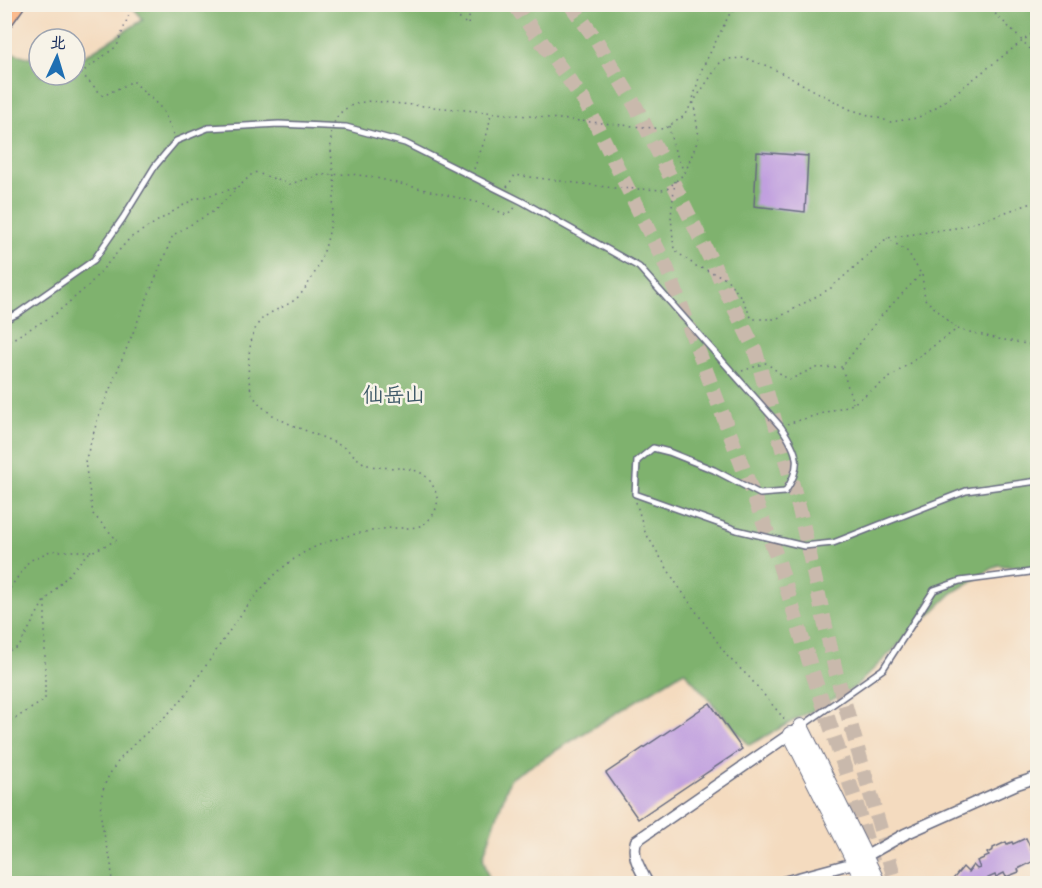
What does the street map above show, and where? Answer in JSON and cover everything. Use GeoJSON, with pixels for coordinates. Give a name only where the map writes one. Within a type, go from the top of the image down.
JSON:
{"type":"FeatureCollection","features":[{"type":"Feature","properties":{"kind":"main road"},"geometry":{"type":"LineString","coordinates":[[4,21],[16,5]]}},
{"type":"Feature","properties":{"kind":"street"},"geometry":{"type":"LineString","coordinates":[[795,730],[866,855],[879,884]]}},
{"type":"Feature","properties":{"kind":"street"},"geometry":{"type":"LineString","coordinates":[[795,730],[865,884]]}},
{"type":"Feature","properties":{"kind":"street"},"geometry":{"type":"LineString","coordinates":[[648,884],[635,858],[636,841],[795,730]]}},
{"type":"Feature","properties":{"kind":"street"},"geometry":{"type":"LineString","coordinates":[[776,884],[854,863],[915,830],[1017,784],[1038,777]]}},
{"type":"Feature","properties":{"kind":"lane"},"geometry":{"type":"LineString","coordinates":[[4,320],[17,314],[94,260],[123,218],[154,166],[176,141],[208,128],[279,124],[346,127],[405,143],[523,202],[639,267],[733,375],[781,426],[796,449],[795,477],[785,492],[759,494],[705,466],[653,448],[637,461],[635,494],[737,530],[804,546],[833,543],[966,491],[1038,481]]}},
{"type":"Feature","properties":{"kind":"lane"},"geometry":{"type":"LineString","coordinates":[[795,730],[883,669],[934,590],[960,581],[1038,571]]}},
{"type":"Feature","properties":{"kind":"path"},"geometry":{"type":"LineString","coordinates":[[134,4],[117,46],[81,73],[103,96],[133,81],[162,109],[176,141]]}},
{"type":"Feature","properties":{"kind":"path"},"geometry":{"type":"LineString","coordinates":[[440,4],[468,25],[471,4]]}},
{"type":"Feature","properties":{"kind":"path"},"geometry":{"type":"LineString","coordinates":[[504,192],[515,175],[614,188],[666,190],[685,172],[699,137],[693,99],[701,71],[730,13],[743,4]]}},
{"type":"Feature","properties":{"kind":"path"},"geometry":{"type":"LineString","coordinates":[[980,4],[997,15],[1038,57]]}},
{"type":"Feature","properties":{"kind":"path"},"geometry":{"type":"LineString","coordinates":[[111,884],[112,871],[99,819],[105,786],[121,758],[178,704],[273,576],[295,558],[323,542],[389,529],[420,526],[431,518],[437,506],[437,494],[430,480],[419,471],[366,465],[344,447],[269,413],[252,392],[249,352],[253,333],[261,319],[299,297],[318,266],[331,229],[335,188],[331,136],[333,121],[348,106],[356,102],[370,101],[664,129],[683,117],[720,63],[729,59],[745,58],[770,68],[849,109],[891,122],[917,118],[936,108],[1038,29]]}},
{"type":"Feature","properties":{"kind":"path"},"geometry":{"type":"LineString","coordinates":[[471,176],[488,131],[491,113]]}},
{"type":"Feature","properties":{"kind":"path"},"geometry":{"type":"LineString","coordinates":[[669,126],[673,146],[685,172]]}},
{"type":"Feature","properties":{"kind":"path"},"geometry":{"type":"LineString","coordinates":[[4,652],[20,647],[45,601],[87,554],[117,540],[93,514],[85,462],[98,418],[173,235],[214,211],[254,172],[290,184],[320,175],[351,174],[372,177],[484,204],[506,215],[523,202]]}},
{"type":"Feature","properties":{"kind":"path"},"geometry":{"type":"LineString","coordinates":[[675,181],[670,216],[674,250],[696,266],[726,278],[741,297],[752,319],[776,319],[831,288],[887,238],[962,227],[1038,201]]}},
{"type":"Feature","properties":{"kind":"path"},"geometry":{"type":"LineString","coordinates":[[4,344],[54,315],[88,286],[130,238],[192,200],[238,188]]}},
{"type":"Feature","properties":{"kind":"path"},"geometry":{"type":"LineString","coordinates":[[887,238],[908,252],[921,274],[925,299],[957,329],[1038,346]]}},
{"type":"Feature","properties":{"kind":"path"},"geometry":{"type":"LineString","coordinates":[[842,367],[880,317],[921,274]]}},
{"type":"Feature","properties":{"kind":"path"},"geometry":{"type":"LineString","coordinates":[[781,426],[853,404],[957,329]]}},
{"type":"Feature","properties":{"kind":"path"},"geometry":{"type":"LineString","coordinates":[[733,375],[766,363],[789,380],[814,368],[842,367]]}},
{"type":"Feature","properties":{"kind":"path"},"geometry":{"type":"LineString","coordinates":[[842,367],[853,404]]}},
{"type":"Feature","properties":{"kind":"path"},"geometry":{"type":"LineString","coordinates":[[635,494],[645,532],[676,583],[728,657],[749,677],[795,730]]}},
{"type":"Feature","properties":{"kind":"path"},"geometry":{"type":"LineString","coordinates":[[4,589],[10,588],[29,561],[50,551],[94,551]]}},
{"type":"Feature","properties":{"kind":"path"},"geometry":{"type":"LineString","coordinates":[[4,722],[14,719],[45,700],[45,601]]}},
{"type":"Feature","properties":{"kind":"green space","name":"仙岳山"},"geometry":{"type":"Polygon","coordinates":[[[129,4],[1037,5],[1037,570],[998,565],[952,593],[854,688],[749,745],[684,671],[510,779],[483,857],[490,883],[5,884],[4,68],[13,53],[27,57],[27,87],[87,87],[87,55],[143,20],[129,4]]]}},
{"type":"Feature","properties":{"kind":"building"},"geometry":{"type":"Polygon","coordinates":[[[757,152],[808,156],[805,212],[754,206],[757,152]]]}},
{"type":"Feature","properties":{"kind":"building"},"geometry":{"type":"Polygon","coordinates":[[[710,703],[742,749],[638,819],[606,773],[710,703]]]}},
{"type":"Feature","properties":{"kind":"building"},"geometry":{"type":"Polygon","coordinates":[[[1026,838],[1036,860],[1018,869],[1019,872],[1006,877],[1004,873],[996,877],[995,875],[988,878],[984,884],[949,884],[963,867],[968,872],[973,865],[977,869],[980,868],[977,861],[989,856],[987,853],[993,848],[1006,842],[1013,844],[1026,838]]]}},
{"type":"Feature","properties":{"kind":"tunnel"},"geometry":{"type":"LineString","coordinates":[[514,4],[585,102],[666,266],[778,560],[854,796],[874,866]]}},
{"type":"Feature","properties":{"kind":"tunnel"},"geometry":{"type":"LineString","coordinates":[[570,4],[595,38],[636,107],[755,350],[800,512],[836,673],[896,884]]}}]}
